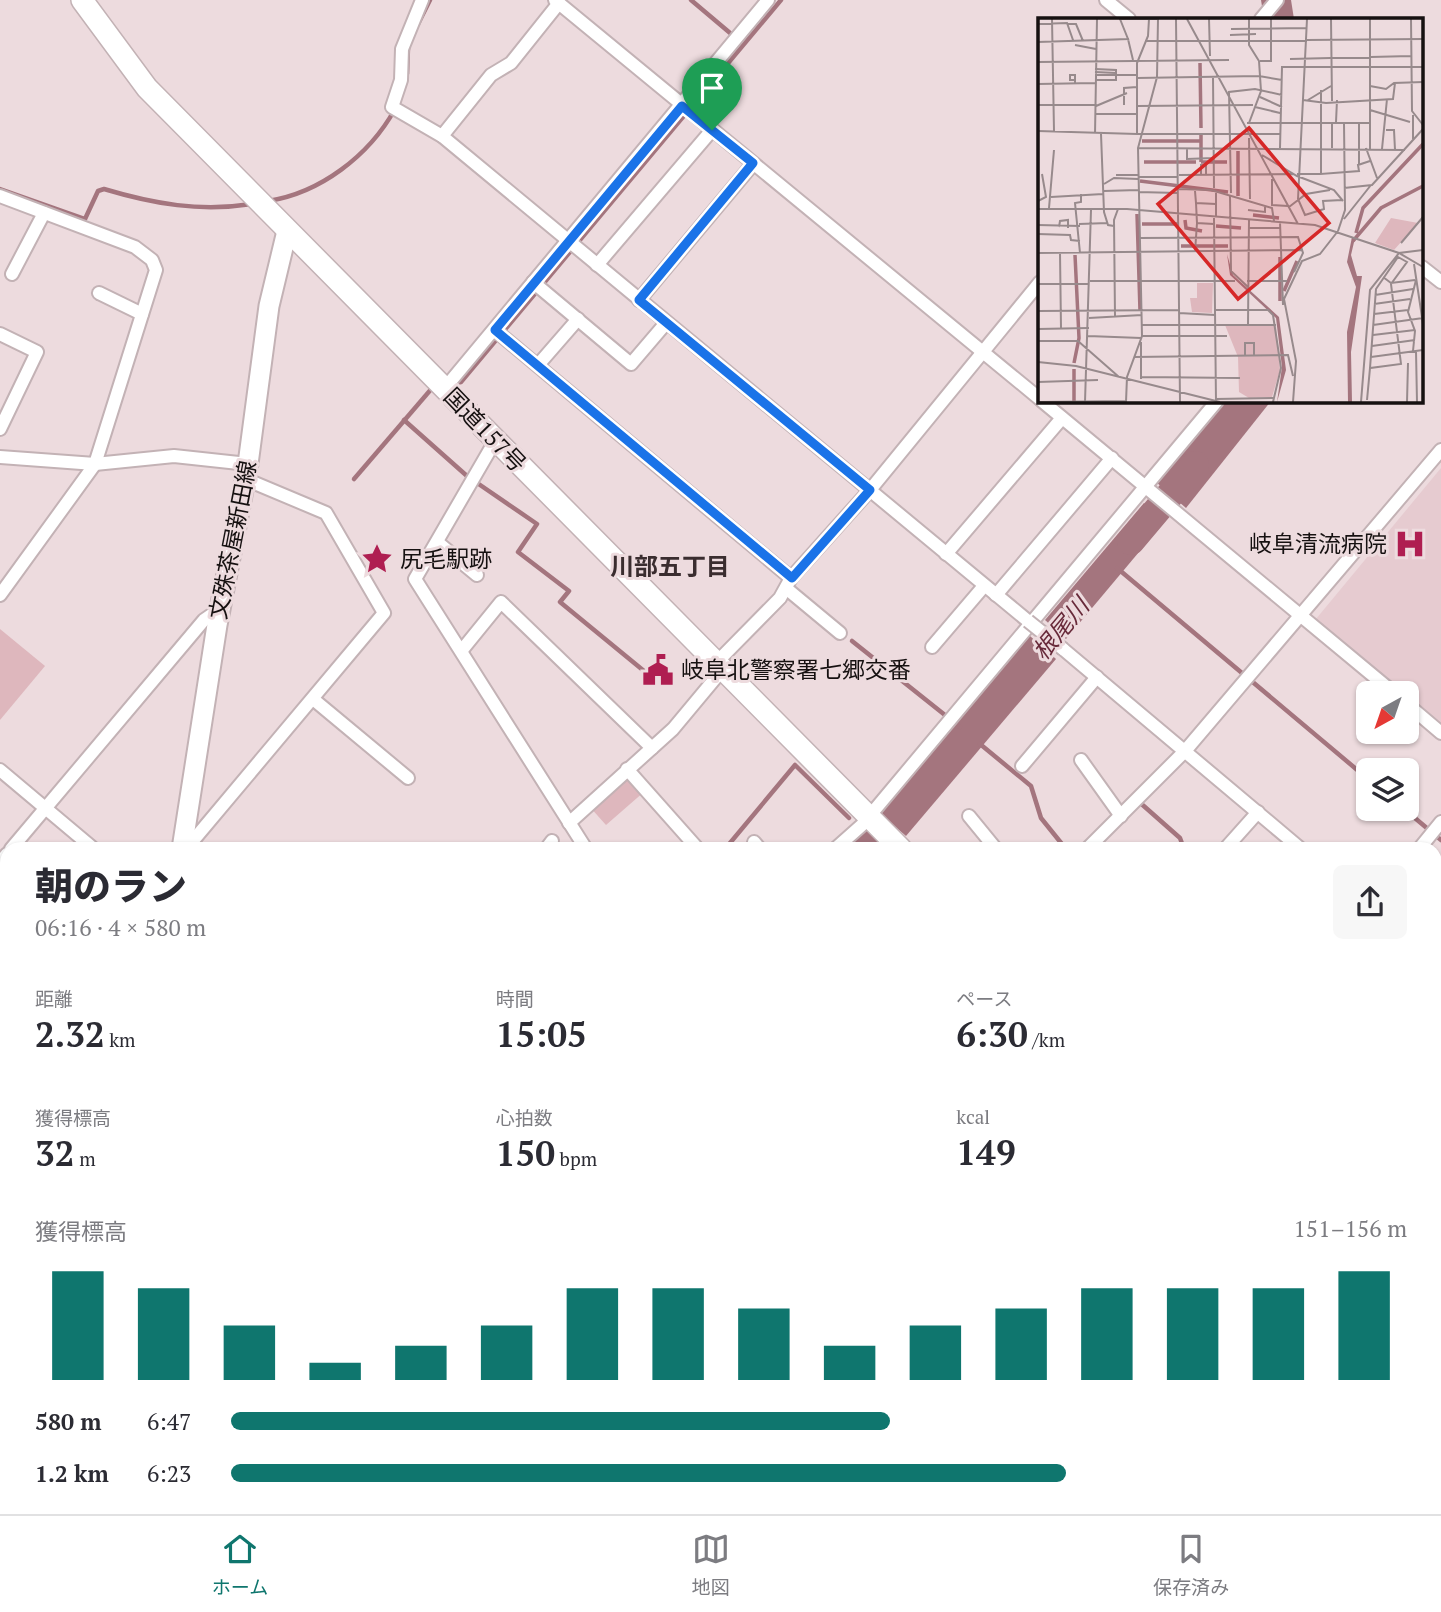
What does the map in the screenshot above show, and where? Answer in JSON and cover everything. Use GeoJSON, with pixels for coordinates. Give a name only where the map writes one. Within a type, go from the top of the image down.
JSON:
{"type":"FeatureCollection","features":[{"type":"Feature","properties":{"kind":"highway","name":"国道157号"},"geometry":{"type":"LineString","coordinates":[[82,0],[148,88],[884,832]]}},
{"type":"Feature","properties":{"kind":"main road","name":"文殊茶屋新田線"},"geometry":{"type":"LineString","coordinates":[[185,842],[220,608],[247,472],[269,306],[287,231]]}},
{"type":"Feature","properties":{"kind":"street"},"geometry":{"type":"LineString","coordinates":[[422,0],[402,49],[401,80],[391,107],[442,136],[1293,842]]}},
{"type":"Feature","properties":{"kind":"street"},"geometry":{"type":"LineString","coordinates":[[441,384],[495,330],[768,0]]}},
{"type":"Feature","properties":{"kind":"street"},"geometry":{"type":"LineString","coordinates":[[1106,0],[1128,18]]}},
{"type":"Feature","properties":{"kind":"street"},"geometry":{"type":"LineString","coordinates":[[1262,18],[1277,0]]}},
{"type":"Feature","properties":{"kind":"street"},"geometry":{"type":"LineString","coordinates":[[442,136],[491,75],[512,63],[557,2],[1038,398]]}},
{"type":"Feature","properties":{"kind":"street"},"geometry":{"type":"LineString","coordinates":[[597,265],[712,130]]}},
{"type":"Feature","properties":{"kind":"street"},"geometry":{"type":"LineString","coordinates":[[639,300],[753,163]]}},
{"type":"Feature","properties":{"kind":"street"},"geometry":{"type":"LineString","coordinates":[[0,197],[135,247],[152,260],[156,270],[95,464],[0,596]]}},
{"type":"Feature","properties":{"kind":"street"},"geometry":{"type":"LineString","coordinates":[[12,274],[44,213]]}},
{"type":"Feature","properties":{"kind":"street"},"geometry":{"type":"LineString","coordinates":[[1424,269],[1441,282]]}},
{"type":"Feature","properties":{"kind":"street"},"geometry":{"type":"LineString","coordinates":[[533,282],[631,364],[666,323]]}},
{"type":"Feature","properties":{"kind":"street"},"geometry":{"type":"LineString","coordinates":[[569,823],[673,729],[720,666],[870,490],[1038,284]]}},
{"type":"Feature","properties":{"kind":"street"},"geometry":{"type":"LineString","coordinates":[[99,293],[142,314]]}},
{"type":"Feature","properties":{"kind":"street"},"geometry":{"type":"LineString","coordinates":[[538,365],[578,319]]}},
{"type":"Feature","properties":{"kind":"street"},"geometry":{"type":"LineString","coordinates":[[495,330],[789,583],[840,633]]}},
{"type":"Feature","properties":{"kind":"street"},"geometry":{"type":"LineString","coordinates":[[0,334],[37,352],[0,429]]}},
{"type":"Feature","properties":{"kind":"street"},"geometry":{"type":"LineString","coordinates":[[1043,402],[1379,681]]}},
{"type":"Feature","properties":{"kind":"street"},"geometry":{"type":"LineString","coordinates":[[855,842],[884,832],[950,719],[1148,489],[1216,402]]}},
{"type":"Feature","properties":{"kind":"street"},"geometry":{"type":"LineString","coordinates":[[946,554],[1062,418]]}},
{"type":"Feature","properties":{"kind":"street"},"geometry":{"type":"LineString","coordinates":[[495,441],[415,579],[581,842]]}},
{"type":"Feature","properties":{"kind":"street"},"geometry":{"type":"LineString","coordinates":[[1094,842],[1185,751],[1302,617],[1441,450]]}},
{"type":"Feature","properties":{"kind":"street"},"geometry":{"type":"LineString","coordinates":[[0,457],[95,464],[174,456],[247,472],[326,513],[384,613],[190,842]]}},
{"type":"Feature","properties":{"kind":"street"},"geometry":{"type":"LineString","coordinates":[[996,595],[1112,458]]}},
{"type":"Feature","properties":{"kind":"street"},"geometry":{"type":"LineString","coordinates":[[437,542],[477,575]]}},
{"type":"Feature","properties":{"kind":"street"},"geometry":{"type":"LineString","coordinates":[[932,647],[984,586]]}},
{"type":"Feature","properties":{"kind":"street"},"geometry":{"type":"LineString","coordinates":[[461,650],[501,602],[652,748]]}},
{"type":"Feature","properties":{"kind":"street"},"geometry":{"type":"LineString","coordinates":[[18,842],[204,620],[220,608]]}},
{"type":"Feature","properties":{"kind":"street"},"geometry":{"type":"LineString","coordinates":[[1022,766],[1097,677]]}},
{"type":"Feature","properties":{"kind":"street"},"geometry":{"type":"LineString","coordinates":[[313,699],[408,778]]}},
{"type":"Feature","properties":{"kind":"street"},"geometry":{"type":"LineString","coordinates":[[1419,714],[1441,733]]}},
{"type":"Feature","properties":{"kind":"street"},"geometry":{"type":"LineString","coordinates":[[1081,760],[1121,816]]}},
{"type":"Feature","properties":{"kind":"street"},"geometry":{"type":"LineString","coordinates":[[627,769],[692,842]]}},
{"type":"Feature","properties":{"kind":"street"},"geometry":{"type":"LineString","coordinates":[[0,770],[85,842]]}},
{"type":"Feature","properties":{"kind":"street"},"geometry":{"type":"LineString","coordinates":[[1231,842],[1258,813]]}},
{"type":"Feature","properties":{"kind":"street"},"geometry":{"type":"LineString","coordinates":[[969,816],[990,842]]}},
{"type":"Feature","properties":{"kind":"street"},"geometry":{"type":"LineString","coordinates":[[1425,842],[1441,822]]}},
{"type":"Feature","properties":{"kind":"shaded area","name":"岐阜清流病院"},"geometry":{"type":"Polygon","coordinates":[[[1441,468],[1441,725],[1419,706],[1419,681],[1389,681],[1316,619],[1441,468]]]}},
{"type":"Feature","properties":{"kind":"shaded area"},"geometry":{"type":"Polygon","coordinates":[[[0,629],[45,666],[0,720],[0,629]]]}},
{"type":"Feature","properties":{"kind":"shaded area"},"geometry":{"type":"Polygon","coordinates":[[[627,770],[645,791],[606,825],[589,806],[627,770]]]}},
{"type":"Feature","properties":{"kind":"water"},"geometry":{"type":"Polygon","coordinates":[[[1261,0],[1291,0],[1294,18],[1264,18],[1261,0]]]}},
{"type":"Feature","properties":{"kind":"water"},"geometry":{"type":"Polygon","coordinates":[[[1224,402],[1270,402],[1186,508],[1156,482],[1224,402]]]}},
{"type":"Feature","properties":{"kind":"water"},"geometry":{"type":"Polygon","coordinates":[[[1144,503],[1165,521],[1066,639],[1045,620],[1144,503]]]}},
{"type":"Feature","properties":{"kind":"water"},"geometry":{"type":"Polygon","coordinates":[[[1030,636],[1056,659],[906,836],[878,812],[1030,636]]]}},
{"type":"Feature","properties":{"kind":"water"},"geometry":{"type":"Polygon","coordinates":[[[864,828],[879,842],[848,842],[864,828]]]}},
{"type":"Feature","properties":{"kind":"waterway"},"geometry":{"type":"LineString","coordinates":[[418,24],[430,0]]}},
{"type":"Feature","properties":{"kind":"waterway"},"geometry":{"type":"LineString","coordinates":[[691,0],[736,38]]}},
{"type":"Feature","properties":{"kind":"waterway"},"geometry":{"type":"LineString","coordinates":[[452,384],[461,382],[781,0]]}},
{"type":"Feature","properties":{"kind":"waterway"},"geometry":{"type":"LineString","coordinates":[[407,74],[408,48]]}},
{"type":"Feature","properties":{"kind":"waterway"},"geometry":{"type":"LineString","coordinates":[[268,201],[306,190],[341,170],[372,142],[395,109]]}},
{"type":"Feature","properties":{"kind":"waterway"},"geometry":{"type":"LineString","coordinates":[[0,189],[85,219],[98,191],[104,189],[141,199],[196,207],[252,204]]}},
{"type":"Feature","properties":{"kind":"waterway"},"geometry":{"type":"LineString","coordinates":[[354,479],[433,387]]}},
{"type":"Feature","properties":{"kind":"waterway"},"geometry":{"type":"LineString","coordinates":[[404,420],[467,476],[537,524],[518,552],[569,591],[560,602],[644,671]]}},
{"type":"Feature","properties":{"kind":"waterway","name":"根尾川"},"geometry":{"type":"LineString","coordinates":[[1131,541],[1195,465]]}},
{"type":"Feature","properties":{"kind":"waterway"},"geometry":{"type":"LineString","coordinates":[[1117,568],[1356,769]]}},
{"type":"Feature","properties":{"kind":"waterway"},"geometry":{"type":"LineString","coordinates":[[852,641],[960,727]]}},
{"type":"Feature","properties":{"kind":"waterway"},"geometry":{"type":"LineString","coordinates":[[980,744],[1031,786],[1041,818],[1060,842]]}},
{"type":"Feature","properties":{"kind":"waterway"},"geometry":{"type":"LineString","coordinates":[[731,842],[795,765],[849,818]]}},
{"type":"Feature","properties":{"kind":"waterway"},"geometry":{"type":"LineString","coordinates":[[1137,800],[1181,842]]}},
{"type":"Feature","properties":{"kind":"waterway"},"geometry":{"type":"LineString","coordinates":[[1418,821],[1441,840]]}},
{"type":"Feature","properties":{"kind":"place","name":"岐阜清流病院"},"geometry":{"type":"Point","coordinates":[1410,544]}},
{"type":"Feature","properties":{"kind":"place","name":"尻毛駅跡"},"geometry":{"type":"Point","coordinates":[377,559]}},
{"type":"Feature","properties":{"kind":"place","name":"岐阜北警察署七郷交番"},"geometry":{"type":"Point","coordinates":[658,670]}},
{"type":"Feature","properties":{"kind":"district","name":"川部五丁目"},"geometry":{"type":"Point","coordinates":[670,567]}},
{"type":"Feature","properties":{"kind":"route"},"geometry":{"type":"LineString","coordinates":[[682,106],[712,130],[753,163],[639,300],[870,490],[792,578],[495,330],[682,106]]}}]}
